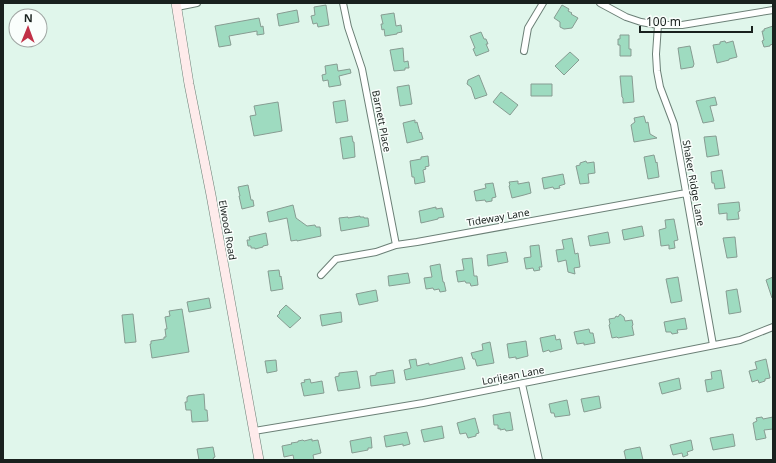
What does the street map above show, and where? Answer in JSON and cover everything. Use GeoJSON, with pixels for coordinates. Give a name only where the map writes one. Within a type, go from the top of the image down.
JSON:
{"type":"FeatureCollection","features":[{"type":"Feature","properties":{"kind":"main road","name":"Elwood Road"},"geometry":{"type":"LineString","coordinates":[[177,5],[189,84],[214,210],[259,460]]}},
{"type":"Feature","properties":{"kind":"street"},"geometry":{"type":"LineString","coordinates":[[177,5],[197,3]]}},
{"type":"Feature","properties":{"kind":"street","name":"Barnett Place"},"geometry":{"type":"LineString","coordinates":[[343,3],[348,27],[362,69],[396,245]]}},
{"type":"Feature","properties":{"kind":"street"},"geometry":{"type":"LineString","coordinates":[[524,51],[528,28],[543,3]]}},
{"type":"Feature","properties":{"kind":"street"},"geometry":{"type":"LineString","coordinates":[[600,3],[626,17],[641,22],[658,25],[682,25],[773,10]]}},
{"type":"Feature","properties":{"kind":"street","name":"Shaker Ridge Lane"},"geometry":{"type":"LineString","coordinates":[[658,25],[656,54],[657,71],[660,87],[674,124],[713,345]]}},
{"type":"Feature","properties":{"kind":"street","name":"Tideway Lane"},"geometry":{"type":"LineString","coordinates":[[321,275],[336,259],[376,252],[396,245],[686,193]]}},
{"type":"Feature","properties":{"kind":"street","name":"Lorijean Lane"},"geometry":{"type":"LineString","coordinates":[[254,431],[423,403],[522,384],[740,340],[773,327]]}},
{"type":"Feature","properties":{"kind":"street"},"geometry":{"type":"LineString","coordinates":[[522,384],[539,460]]}},
{"type":"Feature","properties":{"kind":"building"},"geometry":{"type":"Polygon","coordinates":[[[326,5],[329,25],[318,27],[317,23],[313,24],[311,16],[315,15],[314,7],[326,5]]]}},
{"type":"Feature","properties":{"kind":"building"},"geometry":{"type":"Polygon","coordinates":[[[562,5],[569,9],[568,11],[572,13],[571,14],[578,18],[572,28],[564,29],[560,27],[560,22],[554,18],[562,5]]]}},
{"type":"Feature","properties":{"kind":"building"},"geometry":{"type":"Polygon","coordinates":[[[297,10],[299,22],[279,26],[277,14],[297,10]]]}},
{"type":"Feature","properties":{"kind":"building"},"geometry":{"type":"Polygon","coordinates":[[[394,13],[396,26],[401,25],[402,32],[385,36],[384,29],[382,30],[381,24],[383,24],[381,15],[394,13]]]}},
{"type":"Feature","properties":{"kind":"building"},"geometry":{"type":"Polygon","coordinates":[[[259,18],[261,27],[263,26],[264,34],[257,35],[257,31],[229,36],[231,45],[219,47],[215,26],[259,18]]]}},
{"type":"Feature","properties":{"kind":"building"},"geometry":{"type":"Polygon","coordinates":[[[773,26],[773,44],[764,47],[762,41],[764,40],[762,31],[773,26]]]}},
{"type":"Feature","properties":{"kind":"building"},"geometry":{"type":"Polygon","coordinates":[[[481,32],[484,39],[486,39],[488,44],[486,44],[489,51],[476,56],[473,49],[475,48],[470,36],[481,32]]]}},
{"type":"Feature","properties":{"kind":"building"},"geometry":{"type":"Polygon","coordinates":[[[620,35],[629,35],[629,49],[631,49],[631,56],[620,56],[620,45],[618,45],[618,39],[620,39],[620,35]]]}},
{"type":"Feature","properties":{"kind":"building"},"geometry":{"type":"Polygon","coordinates":[[[725,41],[726,43],[733,41],[737,57],[717,63],[713,45],[720,44],[720,42],[725,41]]]}},
{"type":"Feature","properties":{"kind":"building"},"geometry":{"type":"Polygon","coordinates":[[[690,46],[694,64],[693,67],[681,69],[678,48],[690,46]]]}},
{"type":"Feature","properties":{"kind":"building"},"geometry":{"type":"Polygon","coordinates":[[[403,48],[404,62],[408,61],[409,68],[394,71],[390,50],[403,48]]]}},
{"type":"Feature","properties":{"kind":"building"},"geometry":{"type":"Polygon","coordinates":[[[570,52],[579,60],[564,75],[555,66],[570,52]]]}},
{"type":"Feature","properties":{"kind":"building"},"geometry":{"type":"Polygon","coordinates":[[[337,64],[338,71],[350,69],[351,73],[339,76],[341,85],[329,87],[328,80],[323,81],[322,75],[326,74],[325,66],[337,64]]]}},
{"type":"Feature","properties":{"kind":"building"},"geometry":{"type":"Polygon","coordinates":[[[479,75],[487,95],[475,99],[471,87],[467,84],[468,80],[479,75]]]}},
{"type":"Feature","properties":{"kind":"building"},"geometry":{"type":"Polygon","coordinates":[[[620,76],[632,76],[634,102],[623,103],[620,76]]]}},
{"type":"Feature","properties":{"kind":"building"},"geometry":{"type":"Polygon","coordinates":[[[531,84],[552,84],[552,96],[531,96],[531,84]]]}},
{"type":"Feature","properties":{"kind":"building"},"geometry":{"type":"Polygon","coordinates":[[[409,85],[412,104],[400,106],[397,87],[409,85]]]}},
{"type":"Feature","properties":{"kind":"building"},"geometry":{"type":"Polygon","coordinates":[[[501,92],[518,105],[510,115],[493,102],[501,92]]]}},
{"type":"Feature","properties":{"kind":"building"},"geometry":{"type":"Polygon","coordinates":[[[715,97],[717,105],[710,106],[714,121],[703,123],[696,101],[715,97]]]}},
{"type":"Feature","properties":{"kind":"building"},"geometry":{"type":"Polygon","coordinates":[[[345,100],[348,121],[336,123],[333,102],[345,100]]]}},
{"type":"Feature","properties":{"kind":"building"},"geometry":{"type":"Polygon","coordinates":[[[278,102],[282,131],[254,136],[250,116],[256,115],[254,106],[278,102]]]}},
{"type":"Feature","properties":{"kind":"building"},"geometry":{"type":"Polygon","coordinates":[[[644,116],[646,123],[648,122],[650,134],[657,138],[634,142],[631,125],[635,122],[634,118],[644,116]]]}},
{"type":"Feature","properties":{"kind":"building"},"geometry":{"type":"Polygon","coordinates":[[[415,120],[423,139],[407,143],[403,123],[415,120]]]}},
{"type":"Feature","properties":{"kind":"building"},"geometry":{"type":"Polygon","coordinates":[[[352,136],[355,157],[343,159],[340,138],[352,136]]]}},
{"type":"Feature","properties":{"kind":"building"},"geometry":{"type":"Polygon","coordinates":[[[716,136],[719,155],[707,157],[704,137],[716,136]]]}},
{"type":"Feature","properties":{"kind":"building"},"geometry":{"type":"Polygon","coordinates":[[[654,155],[656,163],[657,162],[659,177],[648,179],[644,157],[654,155]]]}},
{"type":"Feature","properties":{"kind":"building"},"geometry":{"type":"Polygon","coordinates":[[[428,156],[429,166],[425,167],[426,169],[423,170],[425,182],[415,184],[414,177],[412,177],[410,161],[428,156]]]}},
{"type":"Feature","properties":{"kind":"building"},"geometry":{"type":"Polygon","coordinates":[[[586,161],[587,163],[594,162],[595,173],[588,174],[589,183],[580,184],[576,166],[586,161]]]}},
{"type":"Feature","properties":{"kind":"building"},"geometry":{"type":"Polygon","coordinates":[[[722,170],[725,188],[715,189],[714,183],[712,183],[711,172],[722,170]]]}},
{"type":"Feature","properties":{"kind":"building"},"geometry":{"type":"Polygon","coordinates":[[[563,174],[565,184],[559,186],[560,188],[554,189],[553,187],[544,189],[542,178],[563,174]]]}},
{"type":"Feature","properties":{"kind":"building"},"geometry":{"type":"Polygon","coordinates":[[[518,181],[518,184],[529,182],[531,193],[512,198],[509,182],[518,181]]]}},
{"type":"Feature","properties":{"kind":"building"},"geometry":{"type":"Polygon","coordinates":[[[493,183],[496,197],[492,198],[492,201],[476,201],[474,191],[486,188],[485,184],[493,183]]]}},
{"type":"Feature","properties":{"kind":"building"},"geometry":{"type":"Polygon","coordinates":[[[248,185],[251,200],[253,200],[254,206],[242,209],[238,187],[248,185]]]}},
{"type":"Feature","properties":{"kind":"building"},"geometry":{"type":"Polygon","coordinates":[[[739,202],[739,219],[727,220],[727,213],[719,214],[718,204],[739,202]]]}},
{"type":"Feature","properties":{"kind":"building"},"geometry":{"type":"Polygon","coordinates":[[[293,205],[296,218],[307,226],[315,225],[316,227],[320,227],[321,236],[291,241],[287,218],[269,222],[267,212],[293,205]]]}},
{"type":"Feature","properties":{"kind":"building"},"geometry":{"type":"Polygon","coordinates":[[[436,207],[436,209],[442,208],[444,217],[421,223],[419,211],[436,207]]]}},
{"type":"Feature","properties":{"kind":"building"},"geometry":{"type":"Polygon","coordinates":[[[360,216],[368,218],[369,226],[341,231],[339,218],[360,216]]]}},
{"type":"Feature","properties":{"kind":"building"},"geometry":{"type":"Polygon","coordinates":[[[674,219],[678,240],[674,241],[675,248],[669,249],[669,245],[661,246],[659,230],[666,228],[665,220],[674,219]]]}},
{"type":"Feature","properties":{"kind":"building"},"geometry":{"type":"Polygon","coordinates":[[[642,226],[644,236],[624,240],[622,230],[642,226]]]}},
{"type":"Feature","properties":{"kind":"building"},"geometry":{"type":"Polygon","coordinates":[[[608,232],[610,243],[590,246],[588,236],[608,232]]]}},
{"type":"Feature","properties":{"kind":"building"},"geometry":{"type":"Polygon","coordinates":[[[266,233],[268,245],[255,249],[248,246],[247,240],[250,240],[249,237],[266,233]]]}},
{"type":"Feature","properties":{"kind":"building"},"geometry":{"type":"Polygon","coordinates":[[[735,237],[737,257],[727,258],[723,238],[735,237]]]}},
{"type":"Feature","properties":{"kind":"building"},"geometry":{"type":"Polygon","coordinates":[[[572,238],[575,254],[578,253],[580,267],[574,268],[575,274],[568,272],[566,260],[558,262],[556,250],[564,249],[562,240],[572,238]]]}},
{"type":"Feature","properties":{"kind":"building"},"geometry":{"type":"Polygon","coordinates":[[[539,245],[542,267],[539,267],[540,270],[534,271],[533,268],[526,269],[524,258],[531,257],[530,246],[539,245]]]}},
{"type":"Feature","properties":{"kind":"building"},"geometry":{"type":"Polygon","coordinates":[[[506,252],[508,262],[488,266],[487,255],[506,252]]]}},
{"type":"Feature","properties":{"kind":"building"},"geometry":{"type":"Polygon","coordinates":[[[472,258],[474,276],[477,276],[478,285],[471,286],[470,283],[466,283],[465,281],[458,282],[456,271],[464,270],[462,259],[472,258]]]}},
{"type":"Feature","properties":{"kind":"building"},"geometry":{"type":"Polygon","coordinates":[[[440,264],[446,291],[440,292],[439,289],[434,290],[433,288],[426,289],[424,278],[432,277],[430,266],[440,264]]]}},
{"type":"Feature","properties":{"kind":"building"},"geometry":{"type":"Polygon","coordinates":[[[279,270],[283,289],[271,291],[268,271],[279,270]]]}},
{"type":"Feature","properties":{"kind":"building"},"geometry":{"type":"Polygon","coordinates":[[[408,273],[410,283],[389,286],[388,276],[408,273]]]}},
{"type":"Feature","properties":{"kind":"building"},"geometry":{"type":"Polygon","coordinates":[[[678,277],[682,301],[671,303],[666,279],[678,277]]]}},
{"type":"Feature","properties":{"kind":"building"},"geometry":{"type":"Polygon","coordinates":[[[773,277],[773,298],[772,298],[766,280],[773,277]]]}},
{"type":"Feature","properties":{"kind":"building"},"geometry":{"type":"Polygon","coordinates":[[[737,289],[741,312],[729,314],[726,291],[737,289]]]}},
{"type":"Feature","properties":{"kind":"building"},"geometry":{"type":"Polygon","coordinates":[[[376,290],[378,301],[359,305],[356,294],[376,290]]]}},
{"type":"Feature","properties":{"kind":"building"},"geometry":{"type":"Polygon","coordinates":[[[209,298],[211,308],[189,312],[187,302],[209,298]]]}},
{"type":"Feature","properties":{"kind":"building"},"geometry":{"type":"Polygon","coordinates":[[[286,305],[301,318],[290,328],[277,316],[286,305]]]}},
{"type":"Feature","properties":{"kind":"building"},"geometry":{"type":"Polygon","coordinates":[[[182,309],[189,352],[152,358],[151,341],[164,339],[164,337],[166,337],[165,329],[167,329],[165,317],[170,316],[169,311],[182,309]]]}},
{"type":"Feature","properties":{"kind":"building"},"geometry":{"type":"Polygon","coordinates":[[[341,312],[342,322],[322,326],[320,315],[341,312]]]}},
{"type":"Feature","properties":{"kind":"building"},"geometry":{"type":"Polygon","coordinates":[[[133,314],[136,342],[125,343],[122,315],[133,314]]]}},
{"type":"Feature","properties":{"kind":"building"},"geometry":{"type":"Polygon","coordinates":[[[620,314],[624,317],[625,321],[632,320],[634,335],[612,338],[609,319],[615,318],[616,316],[618,317],[620,314]]]}},
{"type":"Feature","properties":{"kind":"building"},"geometry":{"type":"Polygon","coordinates":[[[685,318],[687,329],[677,330],[678,333],[672,334],[671,332],[666,332],[664,322],[685,318]]]}},
{"type":"Feature","properties":{"kind":"building"},"geometry":{"type":"Polygon","coordinates":[[[589,329],[590,333],[593,333],[595,343],[584,345],[584,343],[577,344],[574,332],[589,329]]]}},
{"type":"Feature","properties":{"kind":"building"},"geometry":{"type":"Polygon","coordinates":[[[555,335],[556,340],[560,339],[562,349],[543,352],[540,338],[555,335]]]}},
{"type":"Feature","properties":{"kind":"building"},"geometry":{"type":"Polygon","coordinates":[[[526,341],[528,356],[516,359],[516,357],[509,358],[507,344],[526,341]]]}},
{"type":"Feature","properties":{"kind":"building"},"geometry":{"type":"Polygon","coordinates":[[[490,342],[494,363],[477,366],[471,353],[483,350],[482,344],[490,342]]]}},
{"type":"Feature","properties":{"kind":"building"},"geometry":{"type":"Polygon","coordinates":[[[462,357],[465,369],[406,380],[404,370],[411,368],[409,360],[416,359],[417,366],[429,363],[429,365],[462,357]]]}},
{"type":"Feature","properties":{"kind":"building"},"geometry":{"type":"Polygon","coordinates":[[[766,359],[770,378],[759,383],[758,380],[752,382],[749,371],[757,369],[755,362],[766,359]]]}},
{"type":"Feature","properties":{"kind":"building"},"geometry":{"type":"Polygon","coordinates":[[[276,360],[277,371],[267,373],[265,361],[276,360]]]}},
{"type":"Feature","properties":{"kind":"building"},"geometry":{"type":"Polygon","coordinates":[[[393,370],[395,383],[371,386],[370,376],[376,375],[376,373],[393,370]]]}},
{"type":"Feature","properties":{"kind":"building"},"geometry":{"type":"Polygon","coordinates":[[[721,370],[724,388],[707,392],[705,380],[712,379],[711,372],[721,370]]]}},
{"type":"Feature","properties":{"kind":"building"},"geometry":{"type":"Polygon","coordinates":[[[357,371],[360,388],[338,391],[335,377],[339,376],[339,373],[357,371]]]}},
{"type":"Feature","properties":{"kind":"building"},"geometry":{"type":"Polygon","coordinates":[[[679,378],[681,389],[662,394],[659,383],[679,378]]]}},
{"type":"Feature","properties":{"kind":"building"},"geometry":{"type":"Polygon","coordinates":[[[310,379],[311,383],[322,381],[324,393],[304,396],[301,383],[305,382],[304,380],[310,379]]]}},
{"type":"Feature","properties":{"kind":"building"},"geometry":{"type":"Polygon","coordinates":[[[204,394],[205,410],[207,410],[208,421],[192,422],[191,410],[186,410],[185,402],[187,402],[187,397],[204,394]]]}},
{"type":"Feature","properties":{"kind":"building"},"geometry":{"type":"Polygon","coordinates":[[[599,396],[601,408],[584,412],[581,399],[599,396]]]}},
{"type":"Feature","properties":{"kind":"building"},"geometry":{"type":"Polygon","coordinates":[[[567,400],[570,415],[555,417],[554,413],[551,413],[549,404],[567,400]]]}},
{"type":"Feature","properties":{"kind":"building"},"geometry":{"type":"Polygon","coordinates":[[[510,412],[513,430],[506,431],[505,429],[498,429],[498,425],[494,425],[493,415],[510,412]]]}},
{"type":"Feature","properties":{"kind":"building"},"geometry":{"type":"Polygon","coordinates":[[[762,417],[763,419],[773,417],[773,429],[764,430],[766,438],[756,440],[753,423],[757,421],[756,418],[762,417]]]}},
{"type":"Feature","properties":{"kind":"building"},"geometry":{"type":"Polygon","coordinates":[[[475,418],[479,433],[476,434],[476,436],[468,438],[466,433],[460,434],[457,423],[475,418]]]}},
{"type":"Feature","properties":{"kind":"building"},"geometry":{"type":"Polygon","coordinates":[[[442,426],[444,438],[424,442],[421,430],[442,426]]]}},
{"type":"Feature","properties":{"kind":"building"},"geometry":{"type":"Polygon","coordinates":[[[407,432],[410,444],[386,447],[384,436],[407,432]]]}},
{"type":"Feature","properties":{"kind":"building"},"geometry":{"type":"Polygon","coordinates":[[[733,434],[735,446],[713,450],[710,438],[733,434]]]}},
{"type":"Feature","properties":{"kind":"building"},"geometry":{"type":"Polygon","coordinates":[[[371,437],[372,448],[352,453],[350,441],[371,437]]]}},
{"type":"Feature","properties":{"kind":"building"},"geometry":{"type":"Polygon","coordinates":[[[312,439],[312,441],[318,440],[321,453],[313,455],[314,460],[294,460],[293,455],[284,457],[282,446],[298,441],[312,439]]]}},
{"type":"Feature","properties":{"kind":"building"},"geometry":{"type":"Polygon","coordinates":[[[691,440],[693,450],[687,452],[688,455],[683,457],[682,453],[673,455],[670,445],[691,440]]]}},
{"type":"Feature","properties":{"kind":"building"},"geometry":{"type":"Polygon","coordinates":[[[213,447],[215,457],[213,458],[214,460],[199,460],[197,449],[213,447]]]}},
{"type":"Feature","properties":{"kind":"building"},"geometry":{"type":"Polygon","coordinates":[[[640,447],[643,460],[626,460],[625,450],[640,447]]]}}]}
